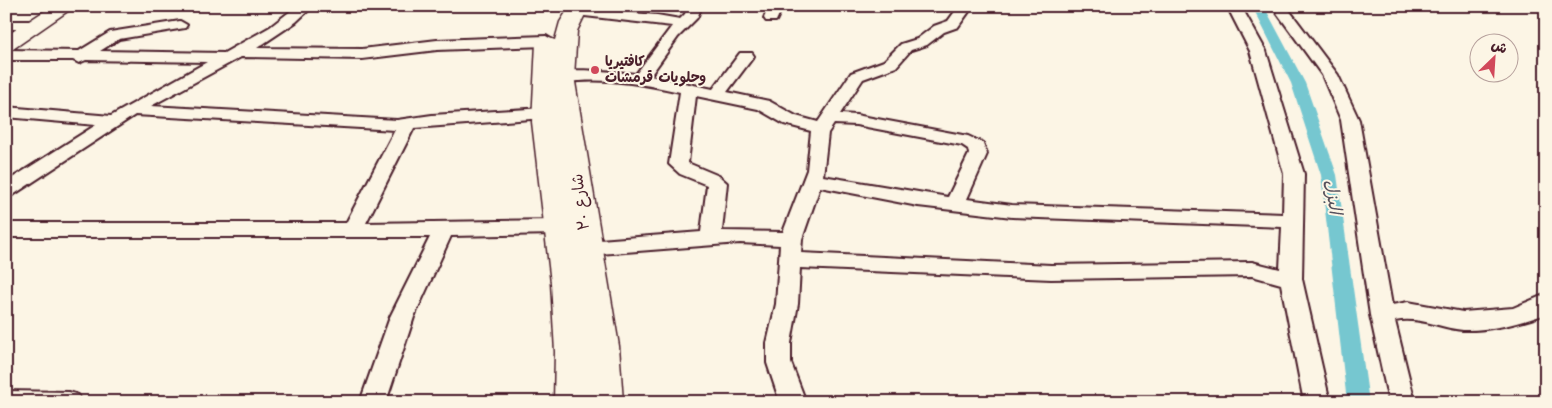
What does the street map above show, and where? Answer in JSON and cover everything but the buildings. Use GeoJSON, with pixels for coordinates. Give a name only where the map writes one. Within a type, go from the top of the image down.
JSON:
{"type":"FeatureCollection","features":[{"type":"Feature","properties":{"kind":"street"},"geometry":{"type":"LineString","coordinates":[[6,45],[66,6]]}},
{"type":"Feature","properties":{"kind":"street"},"geometry":{"type":"LineString","coordinates":[[6,191],[114,121],[273,31],[306,6]]}},
{"type":"Feature","properties":{"kind":"street"},"geometry":{"type":"LineString","coordinates":[[640,79],[658,52],[692,15],[694,6]]}},
{"type":"Feature","properties":{"kind":"street"},"geometry":{"type":"LineString","coordinates":[[793,402],[779,363],[779,343],[789,286],[790,249],[799,212],[813,180],[825,124],[857,76],[890,64],[906,47],[922,42],[939,29],[953,24],[966,6]]}},
{"type":"Feature","properties":{"kind":"street"},"geometry":{"type":"LineString","coordinates":[[1234,6],[1258,51],[1294,174],[1291,279],[1317,402]]}},
{"type":"Feature","properties":{"kind":"street"},"geometry":{"type":"LineString","coordinates":[[1279,6],[1330,75],[1350,120],[1382,315],[1402,402]]}},
{"type":"Feature","properties":{"kind":"street"},"geometry":{"type":"LineString","coordinates":[[573,8],[683,24]]}},
{"type":"Feature","properties":{"kind":"street","name":"شارع ٣٠"},"geometry":{"type":"LineString","coordinates":[[572,402],[587,349],[586,248],[546,40],[548,29],[573,8]]}},
{"type":"Feature","properties":{"kind":"street","name":"شارع ٣٠"},"geometry":{"type":"LineString","coordinates":[[573,8],[544,113],[553,178],[553,200],[557,227],[587,349],[605,402]]}},
{"type":"Feature","properties":{"kind":"street"},"geometry":{"type":"LineString","coordinates":[[6,25],[38,25]]}},
{"type":"Feature","properties":{"kind":"street"},"geometry":{"type":"LineString","coordinates":[[79,58],[116,35],[180,25]]}},
{"type":"Feature","properties":{"kind":"street"},"geometry":{"type":"LineString","coordinates":[[6,55],[79,58],[362,54],[437,45],[546,40]]}},
{"type":"Feature","properties":{"kind":"street"},"geometry":{"type":"LineString","coordinates":[[717,95],[746,56]]}},
{"type":"Feature","properties":{"kind":"street"},"geometry":{"type":"LineString","coordinates":[[554,77],[603,75],[640,79],[764,105],[790,120],[825,124],[856,120],[968,141],[976,147],[978,154],[954,205]]}},
{"type":"Feature","properties":{"kind":"street"},"geometry":{"type":"LineString","coordinates":[[689,89],[678,164],[684,170],[711,179],[717,183],[710,240]]}},
{"type":"Feature","properties":{"kind":"street"},"geometry":{"type":"LineString","coordinates":[[133,110],[379,125],[544,113]]}},
{"type":"Feature","properties":{"kind":"street"},"geometry":{"type":"LineString","coordinates":[[6,112],[114,121]]}},
{"type":"Feature","properties":{"kind":"street"},"geometry":{"type":"LineString","coordinates":[[353,229],[407,124]]}},
{"type":"Feature","properties":{"kind":"street"},"geometry":{"type":"LineString","coordinates":[[813,180],[918,200],[1012,211],[1292,222]]}},
{"type":"Feature","properties":{"kind":"street"},"geometry":{"type":"LineString","coordinates":[[6,230],[444,230],[557,227]]}},
{"type":"Feature","properties":{"kind":"street"},"geometry":{"type":"LineString","coordinates":[[372,402],[402,316],[444,230]]}},
{"type":"Feature","properties":{"kind":"street"},"geometry":{"type":"LineString","coordinates":[[586,248],[710,240],[740,236],[790,249],[1051,272],[1252,269],[1291,279]]}},
{"type":"Feature","properties":{"kind":"street"},"geometry":{"type":"LineString","coordinates":[[1382,315],[1408,310],[1463,321],[1514,316],[1543,306],[1546,302]]}},
{"type":"Feature","properties":{"kind":"street"},"geometry":{"type":"LineString","coordinates":[[6,401],[69,402]]}},
{"type":"Feature","properties":{"kind":"waterway","name":"البزل"},"geometry":{"type":"LineString","coordinates":[[1258,6],[1298,83],[1329,175],[1358,402]]}},
{"type":"Feature","properties":{"kind":"place","name":"كافتيريا وحلويات قرمشات"},"geometry":{"type":"Point","coordinates":[595,70]}}]}
